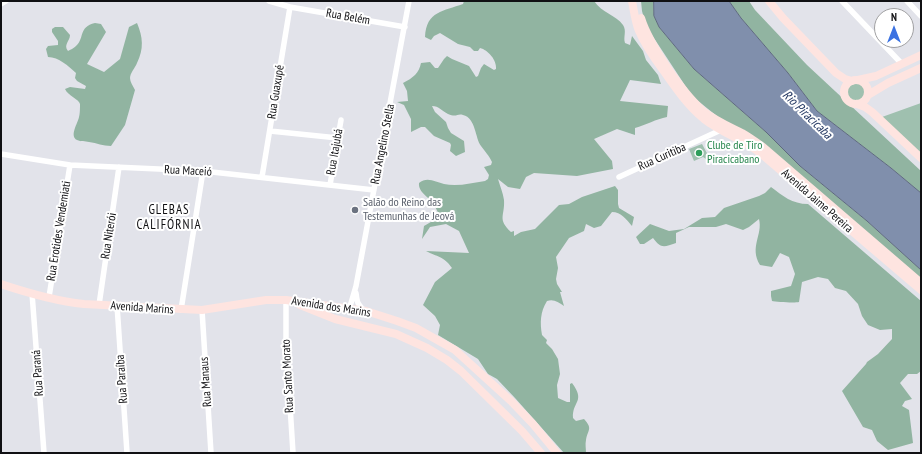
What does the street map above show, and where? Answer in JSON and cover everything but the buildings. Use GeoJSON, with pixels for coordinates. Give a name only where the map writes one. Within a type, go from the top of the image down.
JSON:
{"type":"FeatureCollection","features":[{"type":"Feature","properties":{"kind":"street"},"geometry":{"type":"LineString","coordinates":[[1,4],[6,1]]}},
{"type":"Feature","properties":{"kind":"street","name":"Rua Belém"},"geometry":{"type":"LineString","coordinates":[[269,1],[405,27]]}},
{"type":"Feature","properties":{"kind":"street","name":"Rua Angelino Stella"},"geometry":{"type":"LineString","coordinates":[[356,286],[409,1]]}},
{"type":"Feature","properties":{"kind":"street","name":"Avenida Jaime Pereira"},"geometry":{"type":"LineString","coordinates":[[632,1],[634,15],[639,31],[650,52],[681,96],[703,118],[724,129],[759,152],[921,290]]}},
{"type":"Feature","properties":{"kind":"street","name":"Avenida Jaime Pereira"},"geometry":{"type":"LineString","coordinates":[[638,1],[639,13],[644,28],[672,73],[690,98],[724,129],[743,134],[763,147],[921,283]]}},
{"type":"Feature","properties":{"kind":"street"},"geometry":{"type":"LineString","coordinates":[[769,1],[783,18],[839,76],[845,90],[846,98],[852,103],[865,107],[872,112],[921,158]]}},
{"type":"Feature","properties":{"kind":"street"},"geometry":{"type":"LineString","coordinates":[[842,1],[902,64]]}},
{"type":"Feature","properties":{"kind":"street"},"geometry":{"type":"LineString","coordinates":[[907,1],[921,16]]}},
{"type":"Feature","properties":{"kind":"street","name":"Rua Guaxupé"},"geometry":{"type":"LineString","coordinates":[[262,177],[290,6]]}},
{"type":"Feature","properties":{"kind":"street"},"geometry":{"type":"LineString","coordinates":[[845,90],[847,85],[855,81],[876,76],[921,56]]}},
{"type":"Feature","properties":{"kind":"street"},"geometry":{"type":"LineString","coordinates":[[857,104],[864,102],[868,95],[879,88],[921,68]]}},
{"type":"Feature","properties":{"kind":"street"},"geometry":{"type":"LineString","coordinates":[[839,76],[865,84],[868,91],[872,112]]}},
{"type":"Feature","properties":{"kind":"street"},"geometry":{"type":"LineString","coordinates":[[876,76],[874,83],[879,88]]}},
{"type":"Feature","properties":{"kind":"street","name":"Rua Itajubá"},"geometry":{"type":"LineString","coordinates":[[330,185],[341,120]]}},
{"type":"Feature","properties":{"kind":"street","name":"Rua Curitiba"},"geometry":{"type":"LineString","coordinates":[[619,177],[724,129]]}},
{"type":"Feature","properties":{"kind":"street"},"geometry":{"type":"LineString","coordinates":[[270,131],[338,138]]}},
{"type":"Feature","properties":{"kind":"street","name":"Rua Maceió"},"geometry":{"type":"LineString","coordinates":[[1,154],[70,165],[203,171],[374,190]]}},
{"type":"Feature","properties":{"kind":"street","name":"Rua Erotides Vendemiati"},"geometry":{"type":"LineString","coordinates":[[49,297],[70,165]]}},
{"type":"Feature","properties":{"kind":"street","name":"Rua Niterói"},"geometry":{"type":"LineString","coordinates":[[99,305],[119,167]]}},
{"type":"Feature","properties":{"kind":"street"},"geometry":{"type":"LineString","coordinates":[[181,310],[203,171]]}},
{"type":"Feature","properties":{"kind":"street","name":"Avenida Marins"},"geometry":{"type":"LineString","coordinates":[[1,284],[71,303],[181,310],[202,310],[266,300],[286,300]]}},
{"type":"Feature","properties":{"kind":"street"},"geometry":{"type":"LineString","coordinates":[[351,323],[349,310],[356,286]]}},
{"type":"Feature","properties":{"kind":"street"},"geometry":{"type":"LineString","coordinates":[[356,286],[357,302],[359,306],[375,320],[370,327]]}},
{"type":"Feature","properties":{"kind":"street","name":"Rua Paraná"},"geometry":{"type":"LineString","coordinates":[[32,293],[44,453]]}},
{"type":"Feature","properties":{"kind":"street","name":"Avenida dos Marins"},"geometry":{"type":"LineString","coordinates":[[286,300],[328,305],[349,310],[366,311],[416,328],[455,350],[511,401],[533,424],[557,453]]}},
{"type":"Feature","properties":{"kind":"street","name":"Avenida dos Marins"},"geometry":{"type":"LineString","coordinates":[[286,300],[335,319],[396,334],[427,348],[447,360],[461,371],[522,431],[541,453]]}},
{"type":"Feature","properties":{"kind":"street","name":"Rua Santo Morato"},"geometry":{"type":"LineString","coordinates":[[286,300],[286,341],[293,453]]}},
{"type":"Feature","properties":{"kind":"street","name":"Rua Paraíba"},"geometry":{"type":"LineString","coordinates":[[117,305],[127,453]]}},
{"type":"Feature","properties":{"kind":"street","name":"Rua Manaus"},"geometry":{"type":"LineString","coordinates":[[202,310],[211,453]]}},
{"type":"Feature","properties":{"kind":"green space"},"geometry":{"type":"Polygon","coordinates":[[[464,1],[594,1],[623,25],[625,30],[625,43],[630,45],[632,36],[643,51],[646,60],[658,75],[661,84],[630,80],[620,101],[668,106],[667,117],[635,128],[635,135],[617,129],[594,139],[612,161],[613,169],[577,176],[534,173],[526,177],[520,189],[508,187],[498,179],[504,200],[504,224],[511,232],[514,231],[514,236],[521,232],[535,229],[559,205],[569,204],[582,197],[615,186],[618,190],[619,208],[634,217],[632,226],[621,215],[612,212],[601,226],[594,228],[586,224],[584,231],[569,238],[556,257],[558,268],[556,279],[562,292],[560,292],[564,306],[558,302],[549,300],[547,301],[542,313],[542,335],[547,340],[546,343],[558,359],[560,374],[557,385],[558,398],[570,402],[570,384],[572,383],[578,394],[573,412],[573,418],[576,421],[584,419],[589,427],[586,442],[586,453],[564,453],[497,379],[488,374],[478,359],[438,335],[440,325],[435,316],[423,305],[435,282],[452,268],[443,259],[426,251],[469,253],[459,231],[446,224],[430,227],[422,239],[424,226],[436,219],[439,214],[432,202],[420,190],[419,183],[428,180],[454,185],[485,181],[488,179],[489,175],[484,167],[491,165],[492,162],[479,142],[473,124],[467,117],[461,115],[451,115],[432,106],[435,112],[446,122],[451,133],[464,141],[465,152],[456,156],[450,151],[450,143],[434,136],[425,127],[421,127],[411,132],[411,119],[404,105],[397,102],[408,101],[407,91],[403,83],[415,75],[419,70],[421,63],[430,62],[435,68],[438,68],[447,56],[469,66],[476,77],[484,64],[494,70],[496,69],[495,62],[489,53],[483,49],[480,48],[478,51],[474,51],[470,47],[458,44],[440,33],[434,36],[431,40],[425,37],[426,28],[432,17],[437,13],[463,4],[464,1]]]}},
{"type":"Feature","properties":{"kind":"green space"},"geometry":{"type":"Polygon","coordinates":[[[641,1],[653,1],[654,16],[659,27],[694,69],[766,132],[800,166],[867,221],[919,268],[921,270],[921,281],[692,96],[646,26],[641,1]]]}},
{"type":"Feature","properties":{"kind":"green space"},"geometry":{"type":"Polygon","coordinates":[[[729,1],[749,1],[755,10],[807,65],[921,171],[921,193],[817,111],[788,73],[741,18],[729,1]]]}},
{"type":"Feature","properties":{"kind":"green space"},"geometry":{"type":"Polygon","coordinates":[[[95,23],[101,24],[106,32],[87,64],[104,72],[120,59],[129,27],[137,23],[141,33],[141,53],[130,76],[130,81],[135,90],[125,125],[111,146],[80,141],[75,138],[74,133],[79,116],[80,104],[68,94],[65,89],[70,87],[85,89],[86,86],[77,81],[75,78],[76,73],[67,65],[60,60],[48,57],[46,49],[48,46],[58,45],[58,41],[52,32],[52,29],[55,27],[63,27],[70,35],[66,45],[68,51],[79,43],[86,27],[95,23]]]}},
{"type":"Feature","properties":{"kind":"green space"},"geometry":{"type":"Polygon","coordinates":[[[856,82],[863,85],[866,92],[863,99],[856,102],[849,99],[846,92],[849,85],[856,82]]]}},
{"type":"Feature","properties":{"kind":"green space"},"geometry":{"type":"Polygon","coordinates":[[[921,103],[921,154],[882,117],[921,103]]]}},
{"type":"Feature","properties":{"kind":"green space","name":"Clube de Tiro Piracicabano"},"geometry":{"type":"Polygon","coordinates":[[[702,144],[709,157],[706,159],[703,157],[694,161],[689,149],[702,144]]]}},
{"type":"Feature","properties":{"kind":"green space"},"geometry":{"type":"Polygon","coordinates":[[[771,187],[792,201],[808,204],[921,301],[921,371],[917,374],[908,374],[900,383],[912,399],[905,401],[902,406],[909,410],[913,443],[888,450],[877,441],[872,430],[863,427],[842,391],[867,362],[878,354],[892,339],[892,329],[880,330],[868,325],[862,316],[858,304],[846,291],[835,288],[828,279],[818,277],[802,282],[799,302],[772,301],[771,291],[791,286],[795,274],[789,257],[780,253],[772,267],[760,265],[756,252],[760,225],[759,219],[743,230],[726,224],[716,227],[689,227],[676,233],[676,243],[666,246],[658,244],[653,238],[644,244],[640,244],[636,237],[650,224],[669,231],[684,229],[702,218],[715,217],[724,208],[759,196],[771,187]]]}},
{"type":"Feature","properties":{"kind":"water","name":"Rio Piracicaba"},"geometry":{"type":"Polygon","coordinates":[[[654,1],[729,1],[741,18],[788,73],[817,111],[921,193],[921,270],[867,221],[800,166],[766,132],[694,69],[659,27],[654,16],[654,1]]]}},
{"type":"Feature","properties":{"kind":"place","name":"Clube de Tiro Piracicabano"},"geometry":{"type":"Point","coordinates":[699,153]}},
{"type":"Feature","properties":{"kind":"place","name":"Salão do Reino das Testemunhas de Jeová"},"geometry":{"type":"Point","coordinates":[355,210]}},
{"type":"Feature","properties":{"kind":"district","name":"GLEBAS CALIFÓRNIA"},"geometry":{"type":"Point","coordinates":[169,218]}}]}
